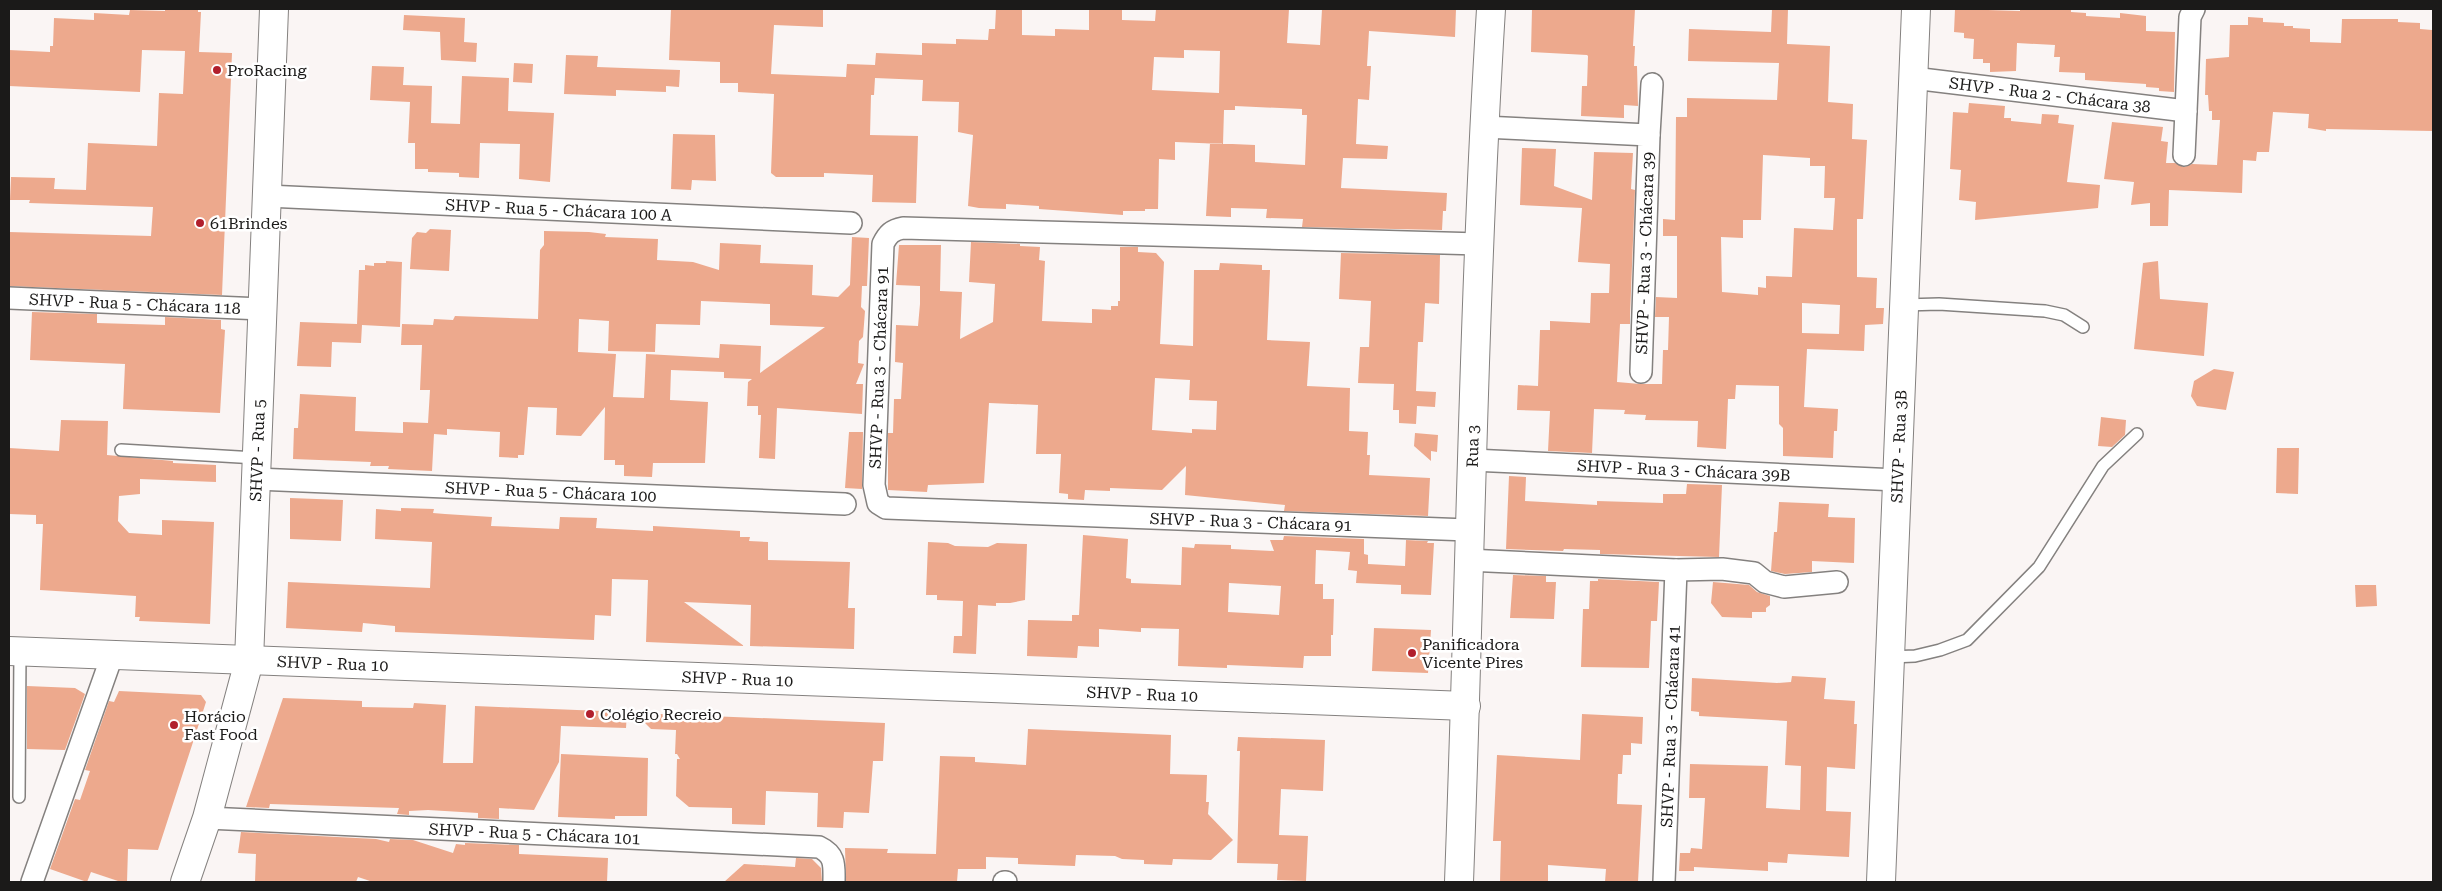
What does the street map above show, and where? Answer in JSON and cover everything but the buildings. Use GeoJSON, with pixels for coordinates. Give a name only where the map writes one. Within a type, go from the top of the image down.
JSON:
{"type":"FeatureCollection","features":[{"type":"Feature","properties":{"kind":"street","name":"SHVP - Rua 5"},"geometry":{"type":"LineString","coordinates":[[185,882],[207,818],[249,661],[274,9]]}},
{"type":"Feature","properties":{"kind":"street","name":"Rua 3"},"geometry":{"type":"LineString","coordinates":[[1459,882],[1466,706],[1468,530],[1484,127],[1491,9]]}},
{"type":"Feature","properties":{"kind":"street","name":"SHVP - Rua 3B"},"geometry":{"type":"LineString","coordinates":[[1881,882],[1916,9]]}},
{"type":"Feature","properties":{"kind":"street"},"geometry":{"type":"LineString","coordinates":[[2184,155],[2190,17],[2194,9]]}},
{"type":"Feature","properties":{"kind":"street","name":"SHVP - Rua 2 - Chácara 38"},"geometry":{"type":"LineString","coordinates":[[1913,78],[2186,111]]}},
{"type":"Feature","properties":{"kind":"street","name":"SHVP - Rua 3 - Chácara 39"},"geometry":{"type":"LineString","coordinates":[[1641,372],[1652,84]]}},
{"type":"Feature","properties":{"kind":"street","name":"SHVP - Rua 3 - Chácara 39"},"geometry":{"type":"LineString","coordinates":[[1484,127],[1650,135]]}},
{"type":"Feature","properties":{"kind":"street","name":"SHVP - Rua 5 - Chácara 100 A"},"geometry":{"type":"LineString","coordinates":[[267,196],[851,223]]}},
{"type":"Feature","properties":{"kind":"street","name":"SHVP - Rua 3 - Chácara 91"},"geometry":{"type":"LineString","coordinates":[[1468,530],[886,508],[878,503],[874,485],[876,427],[884,244],[893,230],[903,228],[1480,244]]}},
{"type":"Feature","properties":{"kind":"street","name":"SHVP - Rua 5 - Chácara 118"},"geometry":{"type":"LineString","coordinates":[[9,298],[262,309]]}},
{"type":"Feature","properties":{"kind":"street","name":"SHVP - Rua 3 - Chácara 39B"},"geometry":{"type":"LineString","coordinates":[[1472,460],[1897,480]]}},
{"type":"Feature","properties":{"kind":"street","name":"SHVP - Rua 5 - Chácara 100"},"geometry":{"type":"LineString","coordinates":[[256,468],[845,504]]}},
{"type":"Feature","properties":{"kind":"street"},"geometry":{"type":"LineString","coordinates":[[1467,560],[1676,570],[1722,569],[1754,573],[1766,582],[1784,587],[1837,582]]}},
{"type":"Feature","properties":{"kind":"street","name":"SHVP - Rua 3 - Chácara 41"},"geometry":{"type":"LineString","coordinates":[[1664,882],[1676,570]]}},
{"type":"Feature","properties":{"kind":"street","name":"SHVP - Rua 10"},"geometry":{"type":"LineString","coordinates":[[14,651],[113,653],[249,661],[1466,706]]}},
{"type":"Feature","properties":{"kind":"street"},"geometry":{"type":"LineString","coordinates":[[32,882],[113,653]]}},
{"type":"Feature","properties":{"kind":"street","name":"SHVP - Rua 5 - Chácara 101"},"geometry":{"type":"LineString","coordinates":[[207,818],[819,846],[827,850],[833,858],[834,882]]}},
{"type":"Feature","properties":{"kind":"lane"},"geometry":{"type":"LineString","coordinates":[[1904,305],[1939,304],[2045,311],[2064,315],[2083,327]]}},
{"type":"Feature","properties":{"kind":"lane"},"geometry":{"type":"LineString","coordinates":[[1890,657],[1915,656],[1940,650],[1967,640],[2039,567],[2103,466],[2137,434]]}},
{"type":"Feature","properties":{"kind":"lane"},"geometry":{"type":"LineString","coordinates":[[121,450],[256,468]]}},
{"type":"Feature","properties":{"kind":"lane"},"geometry":{"type":"LineString","coordinates":[[14,651],[19,797]]}},
{"type":"Feature","properties":{"kind":"place","name":"ProRacing"},"geometry":{"type":"Point","coordinates":[217,70]}},
{"type":"Feature","properties":{"kind":"place","name":"61Brindes"},"geometry":{"type":"Point","coordinates":[200,223]}},
{"type":"Feature","properties":{"kind":"place","name":"Panificadora Vicente Pires"},"geometry":{"type":"Point","coordinates":[1412,653]}},
{"type":"Feature","properties":{"kind":"place","name":"Colégio Recreio"},"geometry":{"type":"Point","coordinates":[590,714]}},
{"type":"Feature","properties":{"kind":"place","name":"Horácio Fast Food"},"geometry":{"type":"Point","coordinates":[174,725]}}]}
